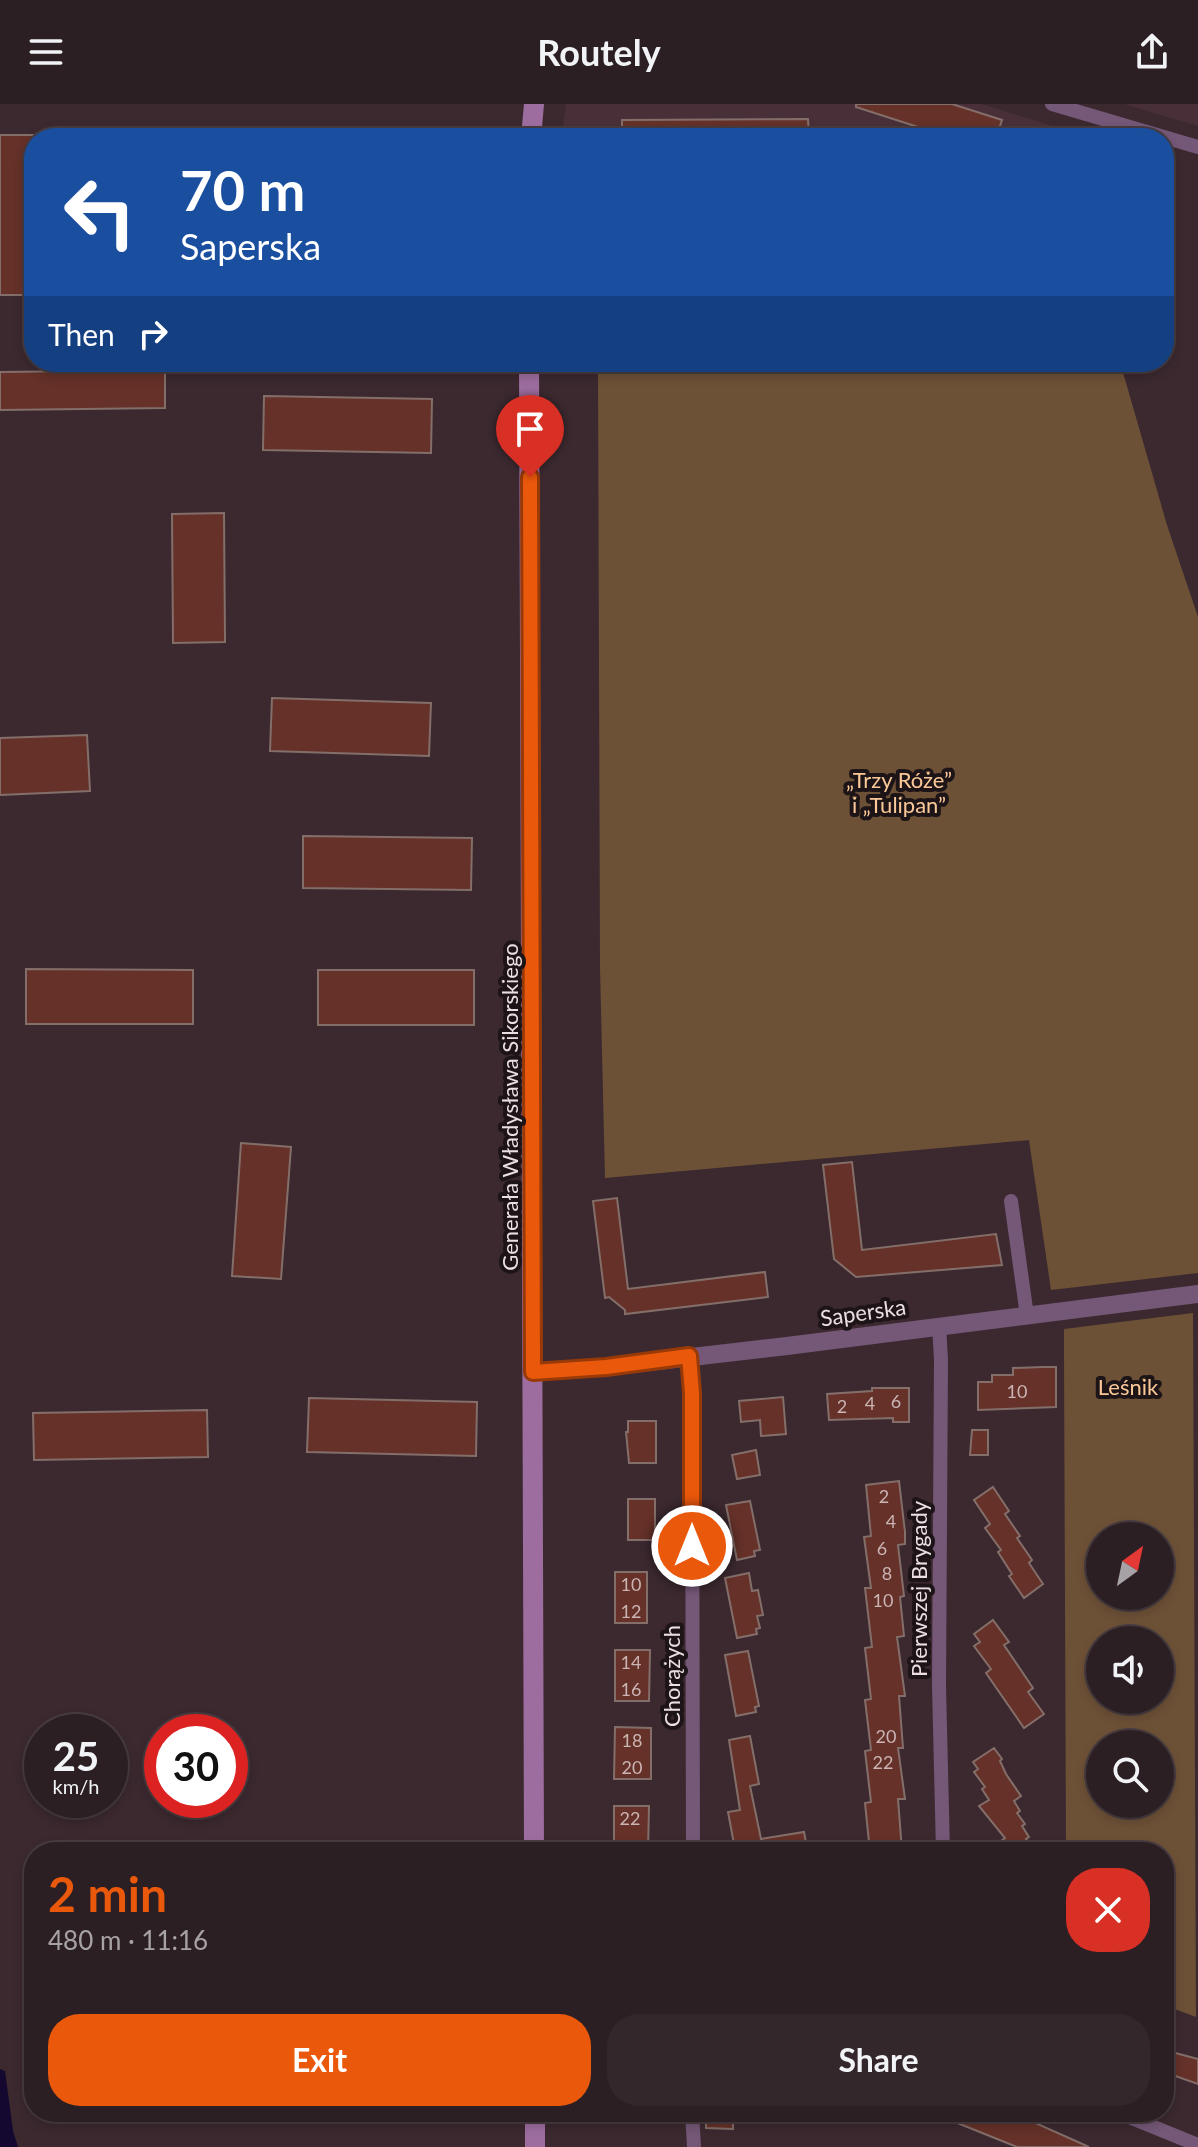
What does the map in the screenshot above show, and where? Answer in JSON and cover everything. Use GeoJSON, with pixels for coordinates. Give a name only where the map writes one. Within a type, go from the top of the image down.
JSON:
{"type":"FeatureCollection","features":[{"type":"Feature","properties":{"kind":"main road"},"geometry":{"type":"LineString","coordinates":[[532,128],[534,104]]}},
{"type":"Feature","properties":{"kind":"main road","name":"Generała Władysława Sikorskiego"},"geometry":{"type":"LineString","coordinates":[[529,372],[534,1842]]}},
{"type":"Feature","properties":{"kind":"main road"},"geometry":{"type":"LineString","coordinates":[[535,2122],[535,2147]]}},
{"type":"Feature","properties":{"kind":"street"},"geometry":{"type":"LineString","coordinates":[[1052,104],[1133,128]]}},
{"type":"Feature","properties":{"kind":"street"},"geometry":{"type":"LineString","coordinates":[[1174,140],[1198,147]]}},
{"type":"Feature","properties":{"kind":"street"},"geometry":{"type":"LineString","coordinates":[[1011,1201],[1027,1316]]}},
{"type":"Feature","properties":{"kind":"street","name":"Saperska"},"geometry":{"type":"LineString","coordinates":[[533,1372],[606,1367],[1198,1294]]}},
{"type":"Feature","properties":{"kind":"street","name":"Pierwszej Brygady"},"geometry":{"type":"LineString","coordinates":[[939,1325],[939,1686],[943,1842]]}},
{"type":"Feature","properties":{"kind":"street","name":"Chorążych"},"geometry":{"type":"LineString","coordinates":[[689,1356],[692,1393],[693,1842]]}},
{"type":"Feature","properties":{"kind":"street"},"geometry":{"type":"LineString","coordinates":[[693,2122],[694,2147]]}},
{"type":"Feature","properties":{"kind":"street"},"geometry":{"type":"LineString","coordinates":[[1142,2122],[1198,2145]]}},
{"type":"Feature","properties":{"kind":"shaded area"},"geometry":{"type":"Polygon","coordinates":[[[566,104],[981,104],[1050,125],[1051,128],[562,128],[566,104]]]}},
{"type":"Feature","properties":{"kind":"shaded area"},"geometry":{"type":"Polygon","coordinates":[[[1124,104],[1198,104],[1198,126],[1124,104]]]}},
{"type":"Feature","properties":{"kind":"shaded area"},"geometry":{"type":"Polygon","coordinates":[[[0,2069],[5,2071],[18,2147],[0,2147],[0,2069]]]}},
{"type":"Feature","properties":{"kind":"green space","name":"„Trzy Róże” i „Tulipan”"},"geometry":{"type":"Polygon","coordinates":[[[598,372],[1123,372],[1167,525],[1198,617],[1198,1273],[1051,1290],[1029,1140],[605,1178],[600,967],[598,372]]]}},
{"type":"Feature","properties":{"kind":"green space","name":"Leśnik"},"geometry":{"type":"Polygon","coordinates":[[[1193,1313],[1196,2017],[1174,2009],[1174,1842],[1066,1842],[1064,1329],[1193,1313]]]}},
{"type":"Feature","properties":{"kind":"building"},"geometry":{"type":"Polygon","coordinates":[[[856,104],[952,104],[1002,120],[999,128],[921,128],[856,107],[856,104]]]}},
{"type":"Feature","properties":{"kind":"building"},"geometry":{"type":"Polygon","coordinates":[[[808,119],[808,128],[622,128],[622,120],[808,119]]]}},
{"type":"Feature","properties":{"kind":"building"},"geometry":{"type":"Polygon","coordinates":[[[0,135],[24,135],[24,295],[0,295],[0,135]]]}},
{"type":"Feature","properties":{"kind":"building"},"geometry":{"type":"Polygon","coordinates":[[[0,372],[165,372],[165,408],[0,410],[0,372]]]}},
{"type":"Feature","properties":{"kind":"building"},"geometry":{"type":"Polygon","coordinates":[[[264,396],[432,399],[431,453],[263,450],[264,396]]]}},
{"type":"Feature","properties":{"kind":"building"},"geometry":{"type":"Polygon","coordinates":[[[224,513],[225,642],[173,643],[172,514],[224,513]]]}},
{"type":"Feature","properties":{"kind":"building"},"geometry":{"type":"Polygon","coordinates":[[[272,698],[431,703],[429,756],[270,751],[272,698]]]}},
{"type":"Feature","properties":{"kind":"building"},"geometry":{"type":"Polygon","coordinates":[[[87,735],[90,791],[0,795],[0,738],[87,735]]]}},
{"type":"Feature","properties":{"kind":"building"},"geometry":{"type":"Polygon","coordinates":[[[303,836],[472,838],[471,890],[303,888],[303,836]]]}},
{"type":"Feature","properties":{"kind":"building"},"geometry":{"type":"Polygon","coordinates":[[[26,969],[193,970],[193,1024],[26,1024],[26,969]]]}},
{"type":"Feature","properties":{"kind":"building"},"geometry":{"type":"Polygon","coordinates":[[[318,970],[474,970],[474,1025],[318,1025],[318,970]]]}},
{"type":"Feature","properties":{"kind":"building"},"geometry":{"type":"Polygon","coordinates":[[[241,1143],[291,1147],[281,1279],[232,1276],[241,1143]]]}},
{"type":"Feature","properties":{"kind":"building"},"geometry":{"type":"Polygon","coordinates":[[[852,1162],[862,1250],[996,1234],[1002,1265],[856,1277],[834,1259],[823,1165],[852,1162]]]}},
{"type":"Feature","properties":{"kind":"building"},"geometry":{"type":"Polygon","coordinates":[[[617,1198],[628,1289],[765,1272],[768,1297],[625,1314],[625,1310],[609,1297],[605,1298],[593,1201],[617,1198]]]}},
{"type":"Feature","properties":{"kind":"building"},"geometry":{"type":"Polygon","coordinates":[[[1056,1367],[1056,1407],[978,1410],[978,1382],[992,1382],[992,1375],[1013,1375],[1013,1368],[1056,1367]]]}},
{"type":"Feature","properties":{"kind":"building"},"geometry":{"type":"Polygon","coordinates":[[[872,1388],[909,1388],[909,1422],[893,1422],[893,1418],[829,1420],[827,1394],[872,1391],[872,1388]]]}},
{"type":"Feature","properties":{"kind":"building"},"geometry":{"type":"Polygon","coordinates":[[[783,1397],[786,1434],[761,1436],[760,1420],[741,1422],[739,1401],[783,1397]]]}},
{"type":"Feature","properties":{"kind":"building"},"geometry":{"type":"Polygon","coordinates":[[[309,1398],[477,1402],[476,1456],[307,1452],[309,1398]]]}},
{"type":"Feature","properties":{"kind":"building"},"geometry":{"type":"Polygon","coordinates":[[[207,1410],[208,1457],[34,1460],[33,1413],[207,1410]]]}},
{"type":"Feature","properties":{"kind":"building"},"geometry":{"type":"Polygon","coordinates":[[[628,1421],[656,1421],[656,1463],[629,1463],[628,1421]]]}},
{"type":"Feature","properties":{"kind":"building"},"geometry":{"type":"Polygon","coordinates":[[[972,1430],[988,1430],[988,1455],[970,1455],[972,1430]]]}},
{"type":"Feature","properties":{"kind":"building"},"geometry":{"type":"Polygon","coordinates":[[[756,1450],[760,1475],[737,1479],[732,1455],[756,1450]]]}},
{"type":"Feature","properties":{"kind":"building"},"geometry":{"type":"Polygon","coordinates":[[[899,1481],[905,1532],[905,1544],[898,1545],[904,1596],[900,1597],[904,1636],[897,1637],[905,1696],[899,1696],[903,1748],[898,1748],[905,1799],[898,1799],[901,1842],[869,1842],[865,1803],[871,1802],[865,1751],[871,1750],[865,1700],[871,1699],[865,1648],[872,1647],[865,1588],[871,1588],[864,1537],[871,1536],[866,1485],[899,1481]]]}},
{"type":"Feature","properties":{"kind":"building"},"geometry":{"type":"Polygon","coordinates":[[[993,1487],[1009,1511],[1005,1514],[1020,1536],[1017,1538],[1043,1584],[1024,1598],[1009,1576],[1012,1574],[998,1552],[1001,1550],[985,1528],[990,1524],[974,1500],[993,1487]]]}},
{"type":"Feature","properties":{"kind":"building"},"geometry":{"type":"Polygon","coordinates":[[[628,1499],[655,1499],[655,1540],[628,1540],[628,1499]]]}},
{"type":"Feature","properties":{"kind":"building"},"geometry":{"type":"Polygon","coordinates":[[[750,1501],[760,1550],[754,1551],[755,1556],[737,1560],[726,1505],[750,1501]]]}},
{"type":"Feature","properties":{"kind":"building"},"geometry":{"type":"Polygon","coordinates":[[[615,1572],[647,1572],[647,1623],[615,1623],[615,1572]]]}},
{"type":"Feature","properties":{"kind":"building"},"geometry":{"type":"Polygon","coordinates":[[[749,1573],[752,1591],[758,1590],[763,1615],[757,1616],[760,1628],[756,1629],[757,1634],[737,1638],[725,1578],[749,1573]]]}},
{"type":"Feature","properties":{"kind":"building"},"geometry":{"type":"Polygon","coordinates":[[[993,1620],[1009,1642],[1004,1645],[1033,1688],[1028,1692],[1044,1714],[1024,1728],[986,1673],[991,1669],[974,1646],[980,1642],[974,1634],[993,1620]]]}},
{"type":"Feature","properties":{"kind":"building"},"geometry":{"type":"Polygon","coordinates":[[[615,1650],[650,1650],[649,1701],[615,1701],[615,1650]]]}},
{"type":"Feature","properties":{"kind":"building"},"geometry":{"type":"Polygon","coordinates":[[[748,1651],[759,1706],[755,1707],[756,1712],[736,1716],[725,1655],[748,1651]]]}},
{"type":"Feature","properties":{"kind":"building"},"geometry":{"type":"Polygon","coordinates":[[[615,1727],[651,1728],[651,1779],[614,1779],[615,1727]]]}},
{"type":"Feature","properties":{"kind":"building"},"geometry":{"type":"Polygon","coordinates":[[[750,1736],[759,1784],[750,1786],[761,1839],[804,1832],[806,1842],[734,1842],[728,1812],[740,1810],[729,1740],[750,1736]]]}},
{"type":"Feature","properties":{"kind":"building"},"geometry":{"type":"Polygon","coordinates":[[[994,1748],[1002,1759],[1000,1761],[1006,1774],[1021,1796],[1014,1801],[1020,1811],[1017,1813],[1025,1824],[1022,1826],[1029,1837],[1026,1839],[1028,1842],[1002,1842],[1005,1838],[979,1806],[989,1800],[982,1789],[985,1787],[974,1772],[978,1769],[973,1762],[994,1748]]]}},
{"type":"Feature","properties":{"kind":"building"},"geometry":{"type":"Polygon","coordinates":[[[614,1806],[649,1806],[648,1842],[614,1842],[614,1806]]]}},
{"type":"Feature","properties":{"kind":"building"},"geometry":{"type":"Polygon","coordinates":[[[1174,2053],[1198,2059],[1198,2084],[1174,2076],[1174,2053]]]}},
{"type":"Feature","properties":{"kind":"building"},"geometry":{"type":"Polygon","coordinates":[[[706,2122],[733,2122],[733,2129],[706,2128],[706,2122]]]}},
{"type":"Feature","properties":{"kind":"building"},"geometry":{"type":"Polygon","coordinates":[[[955,2122],[1033,2122],[1089,2147],[1017,2147],[955,2122]]]}},
{"type":"Feature","properties":{"kind":"route"},"geometry":{"type":"LineString","coordinates":[[530,477],[533,1372],[606,1367],[689,1356],[692,1393],[692,1546]]}}]}
